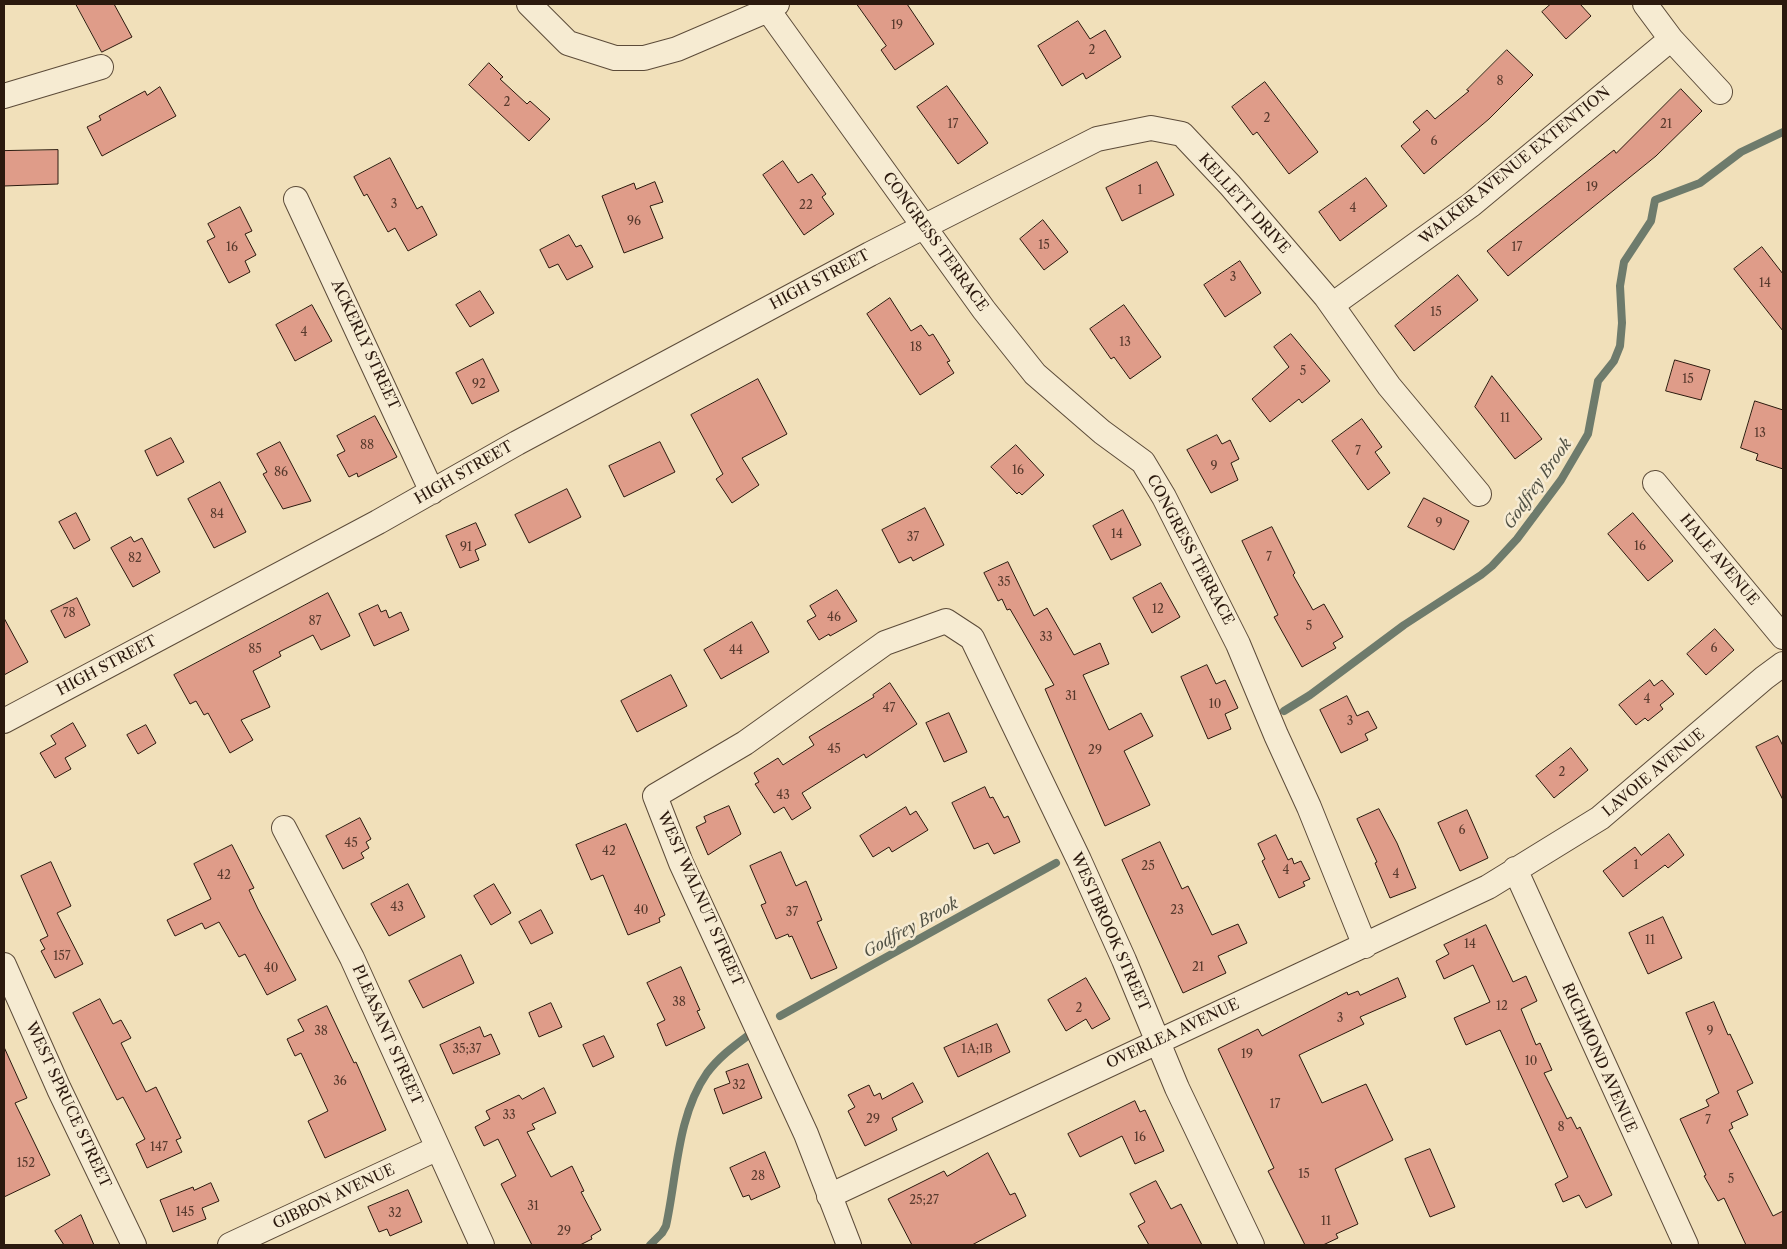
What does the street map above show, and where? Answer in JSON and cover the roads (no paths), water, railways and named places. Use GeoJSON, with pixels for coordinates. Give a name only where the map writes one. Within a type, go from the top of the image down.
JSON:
{"type":"FeatureCollection","features":[{"type":"Feature","properties":{"kind":"street"},"geometry":{"type":"LineString","coordinates":[[529,4],[568,43],[615,58],[644,58],[677,49],[773,7]]}},
{"type":"Feature","properties":{"kind":"street"},"geometry":{"type":"LineString","coordinates":[[1645,4],[1671,39],[1720,92]]}},
{"type":"Feature","properties":{"kind":"street","name":"CONGRESS TERRACE"},"geometry":{"type":"LineString","coordinates":[[773,7],[924,226],[984,310],[1035,374],[1102,432],[1143,462],[1172,512],[1238,644],[1309,808],[1364,946]]}},
{"type":"Feature","properties":{"kind":"street","name":"WALKER AVENUE EXTENTION"},"geometry":{"type":"LineString","coordinates":[[1332,306],[1471,206],[1671,39]]}},
{"type":"Feature","properties":{"kind":"street"},"geometry":{"type":"LineString","coordinates":[[4,96],[101,67]]}},
{"type":"Feature","properties":{"kind":"street","name":"KELLETT DRIVE"},"geometry":{"type":"LineString","coordinates":[[924,226],[1098,139],[1130,130],[1151,128],[1182,134],[1230,185],[1332,306],[1389,386],[1479,494]]}},
{"type":"Feature","properties":{"kind":"street","name":"ACKERLY STREET"},"geometry":{"type":"LineString","coordinates":[[296,199],[432,492]]}},
{"type":"Feature","properties":{"kind":"street","name":"HIGH STREET"},"geometry":{"type":"LineString","coordinates":[[4,721],[432,492],[517,443],[924,226]]}},
{"type":"Feature","properties":{"kind":"street","name":"HALE AVENUE"},"geometry":{"type":"LineString","coordinates":[[1655,483],[1783,637]]}},
{"type":"Feature","properties":{"kind":"street","name":"WEST WALNUT STREET"},"geometry":{"type":"LineString","coordinates":[[849,1245],[806,1134],[681,863],[655,796],[745,742],[885,643],[946,622],[957,628]]}},
{"type":"Feature","properties":{"kind":"street","name":"WESTBROOK STREET"},"geometry":{"type":"LineString","coordinates":[[957,628],[972,638],[1079,860],[1177,1088],[1252,1245]]}},
{"type":"Feature","properties":{"kind":"street","name":"LAVOIE AVENUE"},"geometry":{"type":"LineString","coordinates":[[1515,869],[1600,818],[1764,678],[1783,664]]}},
{"type":"Feature","properties":{"kind":"street","name":"PLEASANT STREET"},"geometry":{"type":"LineString","coordinates":[[284,828],[352,958],[482,1245]]}},
{"type":"Feature","properties":{"kind":"street","name":"OVERLEA AVENUE"},"geometry":{"type":"LineString","coordinates":[[829,1196],[1157,1040],[1364,946],[1488,887],[1515,869]]}},
{"type":"Feature","properties":{"kind":"street","name":"RICHMOND AVENUE"},"geometry":{"type":"LineString","coordinates":[[1515,869],[1640,1148],[1686,1245]]}},
{"type":"Feature","properties":{"kind":"street","name":"WEST SPRUCE STREET"},"geometry":{"type":"LineString","coordinates":[[4,965],[59,1089],[134,1245]]}},
{"type":"Feature","properties":{"kind":"street","name":"GIBBON AVENUE"},"geometry":{"type":"LineString","coordinates":[[230,1245],[438,1148]]}},
{"type":"Feature","properties":{"kind":"waterway","name":"Godfrey Brook"},"geometry":{"type":"LineString","coordinates":[[1284,711],[1310,695],[1404,625],[1481,575],[1517,539],[1561,480],[1588,434],[1598,381],[1614,361],[1620,346],[1622,323],[1620,286],[1624,262],[1651,221],[1655,200],[1700,183],[1741,152],[1783,132]]}},
{"type":"Feature","properties":{"kind":"waterway","name":"Godfrey Brook"},"geometry":{"type":"LineString","coordinates":[[780,1016],[1056,863]]}},
{"type":"Feature","properties":{"kind":"waterway","name":"Godfrey Brook"},"geometry":{"type":"LineString","coordinates":[[650,1245],[666,1226],[679,1147],[689,1108],[697,1090],[707,1073],[717,1062],[750,1034]]}}]}
